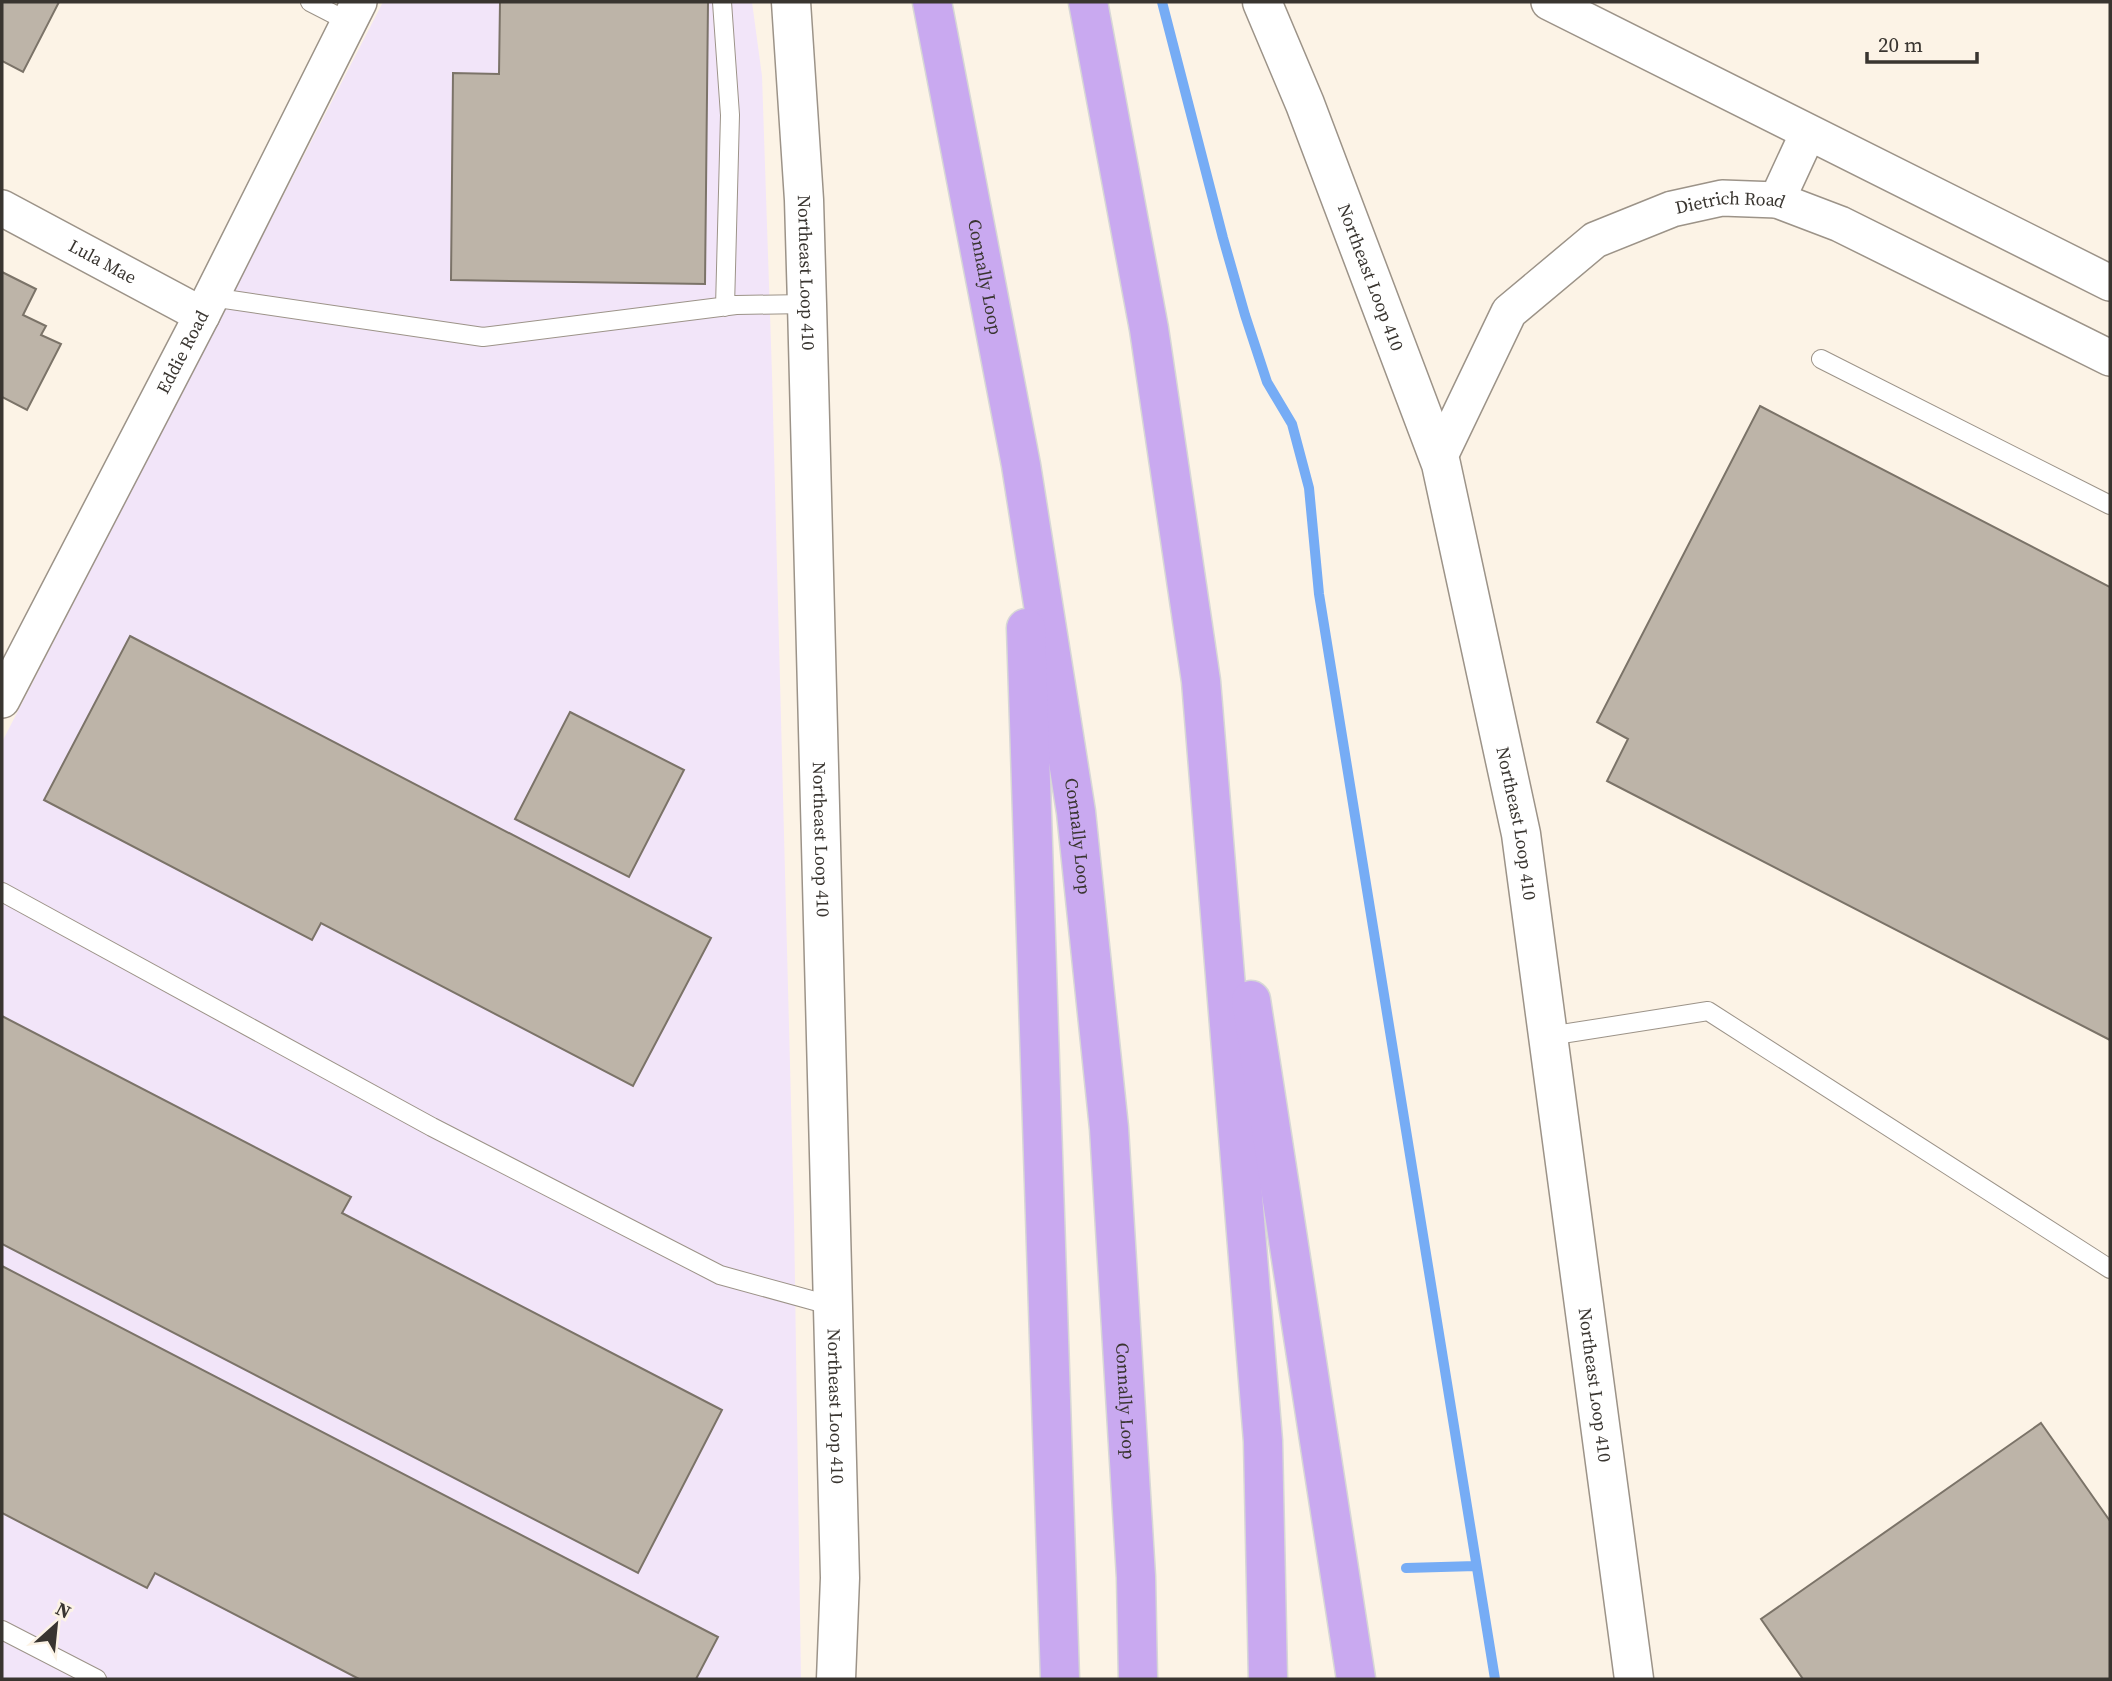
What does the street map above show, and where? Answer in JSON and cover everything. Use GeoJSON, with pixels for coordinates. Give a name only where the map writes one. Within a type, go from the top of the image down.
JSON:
{"type":"FeatureCollection","features":[{"type":"Feature","properties":{"kind":"highway","name":"Connally Loop"},"geometry":{"type":"LineString","coordinates":[[932,2],[1021,465],[1076,812],[1109,1128],[1136,1577],[1138,1679]]}},
{"type":"Feature","properties":{"kind":"highway"},"geometry":{"type":"LineString","coordinates":[[1088,2],[1149,329],[1356,1679]]}},
{"type":"Feature","properties":{"kind":"highway"},"geometry":{"type":"LineString","coordinates":[[1021,465],[1060,1679]]}},
{"type":"Feature","properties":{"kind":"highway"},"geometry":{"type":"LineString","coordinates":[[1201,681],[1264,1441],[1268,1679]]}},
{"type":"Feature","properties":{"kind":"highway"},"geometry":{"type":"LineString","coordinates":[[1336,1553],[1340,1679]]}},
{"type":"Feature","properties":{"kind":"main road","name":"Northeast Loop 410"},"geometry":{"type":"LineString","coordinates":[[791,2],[804,200],[807,303],[840,1578],[836,1679]]}},
{"type":"Feature","properties":{"kind":"main road","name":"Northeast Loop 410"},"geometry":{"type":"LineString","coordinates":[[1262,2],[1310,117],[1439,458],[1521,834],[1634,1679]]}},
{"type":"Feature","properties":{"kind":"street"},"geometry":{"type":"LineString","coordinates":[[1549,2],[2110,284]]}},
{"type":"Feature","properties":{"kind":"street","name":"Eddie Road"},"geometry":{"type":"LineString","coordinates":[[2,700],[207,306],[354,12]]}},
{"type":"Feature","properties":{"kind":"street"},"geometry":{"type":"LineString","coordinates":[[1777,200],[1808,133]]}},
{"type":"Feature","properties":{"kind":"street","name":"Dietrich Road"},"geometry":{"type":"LineString","coordinates":[[1439,458],[1509,312],[1595,240],[1672,209],[1723,198],[1777,200],[1840,224],[2110,358]]}},
{"type":"Feature","properties":{"kind":"street","name":"Lula Mae"},"geometry":{"type":"LineString","coordinates":[[2,208],[207,306]]}},
{"type":"Feature","properties":{"kind":"lane"},"geometry":{"type":"LineString","coordinates":[[310,2],[354,12]]}},
{"type":"Feature","properties":{"kind":"lane"},"geometry":{"type":"LineString","coordinates":[[722,2],[730,115],[725,307]]}},
{"type":"Feature","properties":{"kind":"lane"},"geometry":{"type":"LineString","coordinates":[[207,306],[483,337],[725,307],[807,303]]}},
{"type":"Feature","properties":{"kind":"lane"},"geometry":{"type":"LineString","coordinates":[[1821,359],[2110,505]]}},
{"type":"Feature","properties":{"kind":"lane"},"geometry":{"type":"LineString","coordinates":[[2,892],[432,1127],[720,1275],[833,1306]]}},
{"type":"Feature","properties":{"kind":"lane"},"geometry":{"type":"LineString","coordinates":[[1549,1036],[1708,1012],[2109,1266]]}},
{"type":"Feature","properties":{"kind":"lane"},"geometry":{"type":"LineString","coordinates":[[2,1630],[97,1679]]}},
{"type":"Feature","properties":{"kind":"shaded area"},"geometry":{"type":"Polygon","coordinates":[[[383,2],[752,2],[762,76],[772,374],[794,1218],[801,1679],[2,1679],[2,742],[383,2]]]}},
{"type":"Feature","properties":{"kind":"building"},"geometry":{"type":"Polygon","coordinates":[[[2,2],[59,2],[23,72],[2,61],[2,2]]]}},
{"type":"Feature","properties":{"kind":"building"},"geometry":{"type":"Polygon","coordinates":[[[500,2],[708,2],[705,284],[451,280],[453,73],[499,74],[500,2]]]}},
{"type":"Feature","properties":{"kind":"building"},"geometry":{"type":"Polygon","coordinates":[[[2,272],[36,289],[23,315],[46,326],[41,335],[61,344],[27,410],[2,397],[2,272]]]}},
{"type":"Feature","properties":{"kind":"building"},"geometry":{"type":"Polygon","coordinates":[[[1760,406],[2110,587],[2110,1040],[1607,781],[1628,739],[1597,722],[1760,406]]]}},
{"type":"Feature","properties":{"kind":"building"},"geometry":{"type":"Polygon","coordinates":[[[130,636],[711,938],[633,1086],[321,923],[312,940],[44,800],[130,636]]]}},
{"type":"Feature","properties":{"kind":"building"},"geometry":{"type":"Polygon","coordinates":[[[570,712],[684,770],[629,877],[515,819],[570,712]]]}},
{"type":"Feature","properties":{"kind":"building"},"geometry":{"type":"Polygon","coordinates":[[[2,1016],[351,1197],[342,1213],[722,1410],[638,1573],[2,1244],[2,1016]]]}},
{"type":"Feature","properties":{"kind":"building"},"geometry":{"type":"Polygon","coordinates":[[[2,1266],[718,1637],[696,1679],[359,1679],[155,1573],[147,1588],[2,1513],[2,1266]]]}},
{"type":"Feature","properties":{"kind":"building"},"geometry":{"type":"Polygon","coordinates":[[[2041,1423],[2110,1521],[2110,1679],[1803,1679],[1761,1619],[2041,1423]]]}},
{"type":"Feature","properties":{"kind":"waterway"},"geometry":{"type":"LineString","coordinates":[[1162,2],[1245,315],[1267,382],[1292,424],[1309,488],[1319,594],[1495,1679]]}},
{"type":"Feature","properties":{"kind":"waterway"},"geometry":{"type":"LineString","coordinates":[[1406,1568],[1476,1566]]}}]}
